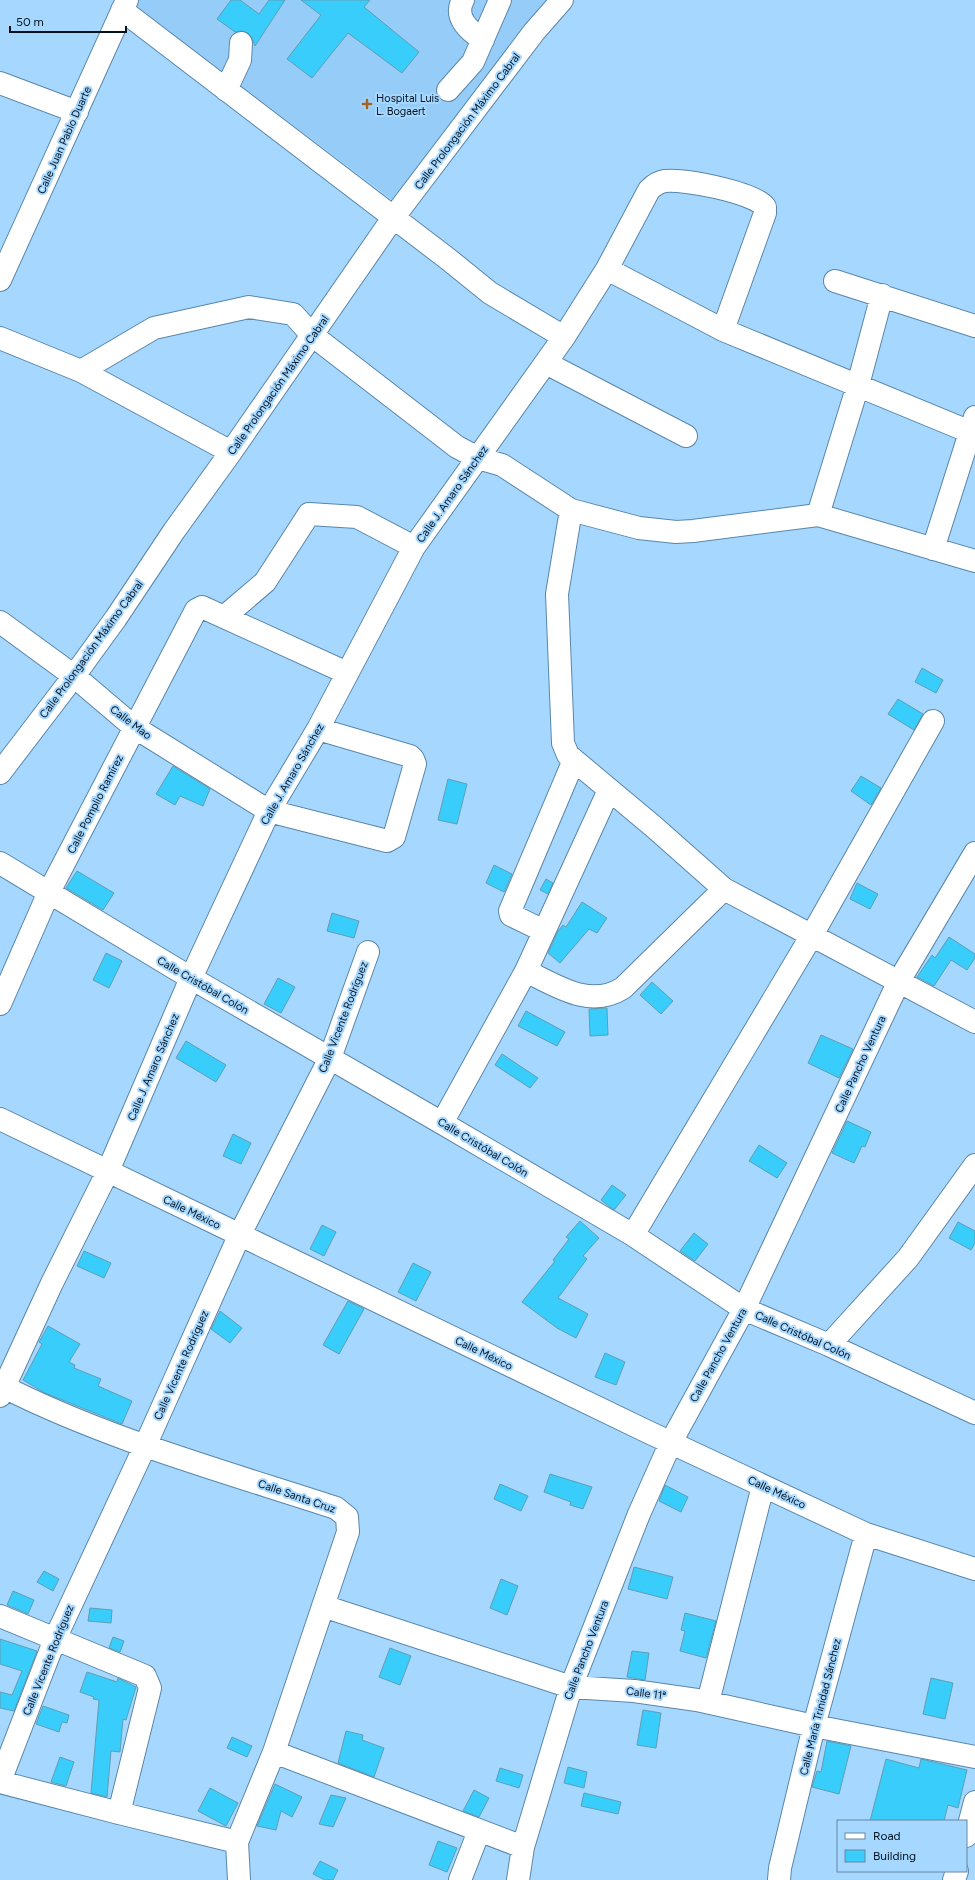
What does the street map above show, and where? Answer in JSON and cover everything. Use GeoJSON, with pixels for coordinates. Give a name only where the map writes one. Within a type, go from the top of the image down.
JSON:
{"type":"FeatureCollection","features":[{"type":"Feature","properties":{"kind":"street"},"geometry":{"type":"LineString","coordinates":[[463,0],[459,6],[461,19],[467,28],[483,40]]}},
{"type":"Feature","properties":{"kind":"street"},"geometry":{"type":"LineString","coordinates":[[448,90],[473,62],[500,0]]}},
{"type":"Feature","properties":{"kind":"street","name":"Calle Prolongación Máximo Cabral"},"geometry":{"type":"LineString","coordinates":[[0,774],[74,676],[394,218],[534,32],[562,0]]}},
{"type":"Feature","properties":{"kind":"street"},"geometry":{"type":"LineString","coordinates":[[125,5],[226,90],[490,293],[564,337]]}},
{"type":"Feature","properties":{"kind":"street","name":"Calle Juan Pablo Duarte"},"geometry":{"type":"LineString","coordinates":[[0,280],[125,5]]}},
{"type":"Feature","properties":{"kind":"street"},"geometry":{"type":"LineString","coordinates":[[226,90],[240,60],[241,43]]}},
{"type":"Feature","properties":{"kind":"street"},"geometry":{"type":"LineString","coordinates":[[0,83],[77,112]]}},
{"type":"Feature","properties":{"kind":"street","name":"Calle J. Amaro Sánchez"},"geometry":{"type":"LineString","coordinates":[[1,1389],[108,1171],[191,978],[269,811],[318,729],[414,547],[564,337],[607,268],[649,190],[660,182],[690,182],[757,200],[765,207],[765,213],[723,330]]}},
{"type":"Feature","properties":{"kind":"street"},"geometry":{"type":"LineString","coordinates":[[607,268],[723,330],[858,385],[973,428],[933,549]]}},
{"type":"Feature","properties":{"kind":"street"},"geometry":{"type":"LineString","coordinates":[[834,281],[882,295],[975,326]]}},
{"type":"Feature","properties":{"kind":"street"},"geometry":{"type":"LineString","coordinates":[[818,515],[858,385],[882,295]]}},
{"type":"Feature","properties":{"kind":"street"},"geometry":{"type":"LineString","coordinates":[[81,371],[154,328],[250,307],[293,314],[312,335],[456,447],[478,458],[502,465],[571,510],[639,528],[676,532],[818,515],[975,561]]}},
{"type":"Feature","properties":{"kind":"street"},"geometry":{"type":"LineString","coordinates":[[0,338],[81,371],[231,452]]}},
{"type":"Feature","properties":{"kind":"street"},"geometry":{"type":"LineString","coordinates":[[546,363],[686,436]]}},
{"type":"Feature","properties":{"kind":"street"},"geometry":{"type":"LineString","coordinates":[[571,510],[557,594],[563,743],[568,755],[654,827],[724,890],[975,1022]]}},
{"type":"Feature","properties":{"kind":"street"},"geometry":{"type":"LineString","coordinates":[[347,673],[224,617],[265,582],[309,514],[357,517],[414,547]]}},
{"type":"Feature","properties":{"kind":"street","name":"Calle Pomplio Ramírez"},"geometry":{"type":"LineString","coordinates":[[0,1004],[50,892],[134,727],[196,610],[199,608],[224,617]]}},
{"type":"Feature","properties":{"kind":"street","name":"Calle Mao"},"geometry":{"type":"LineString","coordinates":[[0,622],[74,676],[134,727],[269,811],[387,841],[394,837],[415,764],[413,759],[410,756],[318,729]]}},
{"type":"Feature","properties":{"kind":"street"},"geometry":{"type":"LineString","coordinates":[[633,1235],[812,936],[933,721]]}},
{"type":"Feature","properties":{"kind":"street"},"geometry":{"type":"LineString","coordinates":[[544,931],[511,914],[510,911],[574,760]]}},
{"type":"Feature","properties":{"kind":"street"},"geometry":{"type":"LineString","coordinates":[[442,1123],[526,971],[609,790]]}},
{"type":"Feature","properties":{"kind":"street","name":"Calle Pancho Ventura"},"geometry":{"type":"LineString","coordinates":[[518,1880],[523,1847],[571,1687],[639,1514],[671,1442],[744,1309],[899,981],[975,853]]}},
{"type":"Feature","properties":{"kind":"street","name":"Calle Cristóbal Colón"},"geometry":{"type":"LineString","coordinates":[[0,863],[191,978],[633,1235],[744,1309],[829,1345],[975,1413]]}},
{"type":"Feature","properties":{"kind":"street"},"geometry":{"type":"LineString","coordinates":[[526,971],[575,995],[596,997],[617,992],[623,988],[724,890]]}},
{"type":"Feature","properties":{"kind":"street","name":"Calle Vicente Rodríguez"},"geometry":{"type":"LineString","coordinates":[[0,1782],[55,1639],[145,1446],[240,1234],[330,1058],[368,952]]}},
{"type":"Feature","properties":{"kind":"street","name":"Calle México"},"geometry":{"type":"LineString","coordinates":[[0,1119],[671,1442],[866,1534],[975,1569]]}},
{"type":"Feature","properties":{"kind":"street"},"geometry":{"type":"LineString","coordinates":[[829,1345],[908,1258],[975,1165]]}},
{"type":"Feature","properties":{"kind":"street","name":"Calle Santa Cruz"},"geometry":{"type":"LineString","coordinates":[[1,1389],[145,1446],[336,1508],[347,1517],[348,1532],[274,1752],[237,1842],[239,1880]]}},
{"type":"Feature","properties":{"kind":"street"},"geometry":{"type":"LineString","coordinates":[[708,1702],[764,1486]]}},
{"type":"Feature","properties":{"kind":"street","name":"Calle María Trinidad Sánchez"},"geometry":{"type":"LineString","coordinates":[[779,1880],[780,1868],[814,1726],[866,1534]]}},
{"type":"Feature","properties":{"kind":"street","name":"Calle 11ª"},"geometry":{"type":"LineString","coordinates":[[323,1606],[571,1687],[634,1691],[708,1702],[814,1726],[975,1757]]}},
{"type":"Feature","properties":{"kind":"street"},"geometry":{"type":"LineString","coordinates":[[0,1616],[146,1676],[150,1688],[119,1813]]}},
{"type":"Feature","properties":{"kind":"street"},"geometry":{"type":"LineString","coordinates":[[274,1752],[523,1847]]}},
{"type":"Feature","properties":{"kind":"street"},"geometry":{"type":"LineString","coordinates":[[0,1782],[237,1842]]}},
{"type":"Feature","properties":{"kind":"street"},"geometry":{"type":"LineString","coordinates":[[967,1832],[975,1802]]}},
{"type":"Feature","properties":{"kind":"street"},"geometry":{"type":"LineString","coordinates":[[460,1880],[479,1831]]}},
{"type":"Feature","properties":{"kind":"shaded area","name":"Hospital Luis L. Bogaert"},"geometry":{"type":"Polygon","coordinates":[[[137,0],[550,0],[394,201],[135,6],[137,0]]]}},
{"type":"Feature","properties":{"kind":"building"},"geometry":{"type":"Polygon","coordinates":[[[231,0],[240,0],[259,14],[269,0],[285,0],[255,46],[248,33],[241,31],[235,32],[217,19],[231,0]]]}},
{"type":"Feature","properties":{"kind":"building"},"geometry":{"type":"Polygon","coordinates":[[[301,0],[370,0],[364,7],[419,52],[402,73],[348,33],[312,78],[287,59],[321,15],[301,0]]]}},
{"type":"Feature","properties":{"kind":"building"},"geometry":{"type":"Polygon","coordinates":[[[922,668],[943,680],[936,693],[915,682],[922,668]]]}},
{"type":"Feature","properties":{"kind":"building"},"geometry":{"type":"Polygon","coordinates":[[[898,699],[923,714],[914,730],[888,714],[898,699]]]}},
{"type":"Feature","properties":{"kind":"building"},"geometry":{"type":"Polygon","coordinates":[[[173,766],[210,789],[203,806],[180,796],[175,805],[156,794],[173,766]]]}},
{"type":"Feature","properties":{"kind":"building"},"geometry":{"type":"Polygon","coordinates":[[[861,776],[881,788],[871,805],[851,791],[861,776]]]}},
{"type":"Feature","properties":{"kind":"building"},"geometry":{"type":"Polygon","coordinates":[[[448,779],[467,784],[457,824],[438,820],[448,779]]]}},
{"type":"Feature","properties":{"kind":"building"},"geometry":{"type":"Polygon","coordinates":[[[494,865],[512,874],[504,892],[486,883],[494,865]]]}},
{"type":"Feature","properties":{"kind":"building"},"geometry":{"type":"Polygon","coordinates":[[[77,871],[114,893],[103,910],[66,888],[77,871]]]}},
{"type":"Feature","properties":{"kind":"building"},"geometry":{"type":"Polygon","coordinates":[[[546,879],[553,883],[548,894],[540,890],[546,879]]]}},
{"type":"Feature","properties":{"kind":"building"},"geometry":{"type":"Polygon","coordinates":[[[857,883],[878,894],[870,909],[850,899],[857,883]]]}},
{"type":"Feature","properties":{"kind":"building"},"geometry":{"type":"Polygon","coordinates":[[[582,902],[607,918],[597,933],[589,929],[560,963],[548,953],[558,931],[563,925],[566,927],[582,902]]]}},
{"type":"Feature","properties":{"kind":"building"},"geometry":{"type":"Polygon","coordinates":[[[332,913],[359,921],[354,938],[327,931],[332,913]]]}},
{"type":"Feature","properties":{"kind":"building"},"geometry":{"type":"Polygon","coordinates":[[[949,937],[975,954],[975,958],[967,970],[951,960],[934,986],[917,977],[932,955],[935,958],[949,937]]]}},
{"type":"Feature","properties":{"kind":"building"},"geometry":{"type":"Polygon","coordinates":[[[106,953],[122,961],[109,988],[93,980],[106,953]]]}},
{"type":"Feature","properties":{"kind":"building"},"geometry":{"type":"Polygon","coordinates":[[[278,978],[295,987],[281,1013],[264,1004],[278,978]]]}},
{"type":"Feature","properties":{"kind":"building"},"geometry":{"type":"Polygon","coordinates":[[[652,982],[673,1001],[661,1014],[640,995],[652,982]]]}},
{"type":"Feature","properties":{"kind":"building"},"geometry":{"type":"Polygon","coordinates":[[[607,1008],[608,1035],[590,1036],[589,1009],[607,1008]]]}},
{"type":"Feature","properties":{"kind":"building"},"geometry":{"type":"Polygon","coordinates":[[[526,1011],[565,1032],[557,1046],[518,1026],[526,1011]]]}},
{"type":"Feature","properties":{"kind":"building"},"geometry":{"type":"Polygon","coordinates":[[[821,1035],[853,1049],[839,1078],[808,1063],[821,1035]]]}},
{"type":"Feature","properties":{"kind":"building"},"geometry":{"type":"Polygon","coordinates":[[[186,1041],[226,1065],[216,1082],[176,1058],[186,1041]]]}},
{"type":"Feature","properties":{"kind":"building"},"geometry":{"type":"Polygon","coordinates":[[[502,1054],[538,1078],[530,1088],[495,1065],[502,1054]]]}},
{"type":"Feature","properties":{"kind":"building"},"geometry":{"type":"Polygon","coordinates":[[[847,1121],[871,1132],[865,1147],[862,1146],[854,1163],[832,1153],[847,1121]]]}},
{"type":"Feature","properties":{"kind":"building"},"geometry":{"type":"Polygon","coordinates":[[[233,1134],[251,1143],[241,1164],[223,1156],[233,1134]]]}},
{"type":"Feature","properties":{"kind":"building"},"geometry":{"type":"Polygon","coordinates":[[[759,1145],[787,1163],[777,1178],[749,1161],[759,1145]]]}},
{"type":"Feature","properties":{"kind":"building"},"geometry":{"type":"Polygon","coordinates":[[[612,1185],[626,1195],[614,1210],[601,1200],[612,1185]]]}},
{"type":"Feature","properties":{"kind":"building"},"geometry":{"type":"Polygon","coordinates":[[[580,1221],[599,1238],[583,1256],[587,1259],[558,1298],[588,1314],[576,1338],[557,1328],[522,1302],[555,1261],[553,1260],[569,1239],[566,1237],[580,1221]]]}},
{"type":"Feature","properties":{"kind":"building"},"geometry":{"type":"Polygon","coordinates":[[[958,1222],[975,1231],[975,1243],[971,1250],[949,1238],[958,1222]]]}},
{"type":"Feature","properties":{"kind":"building"},"geometry":{"type":"Polygon","coordinates":[[[322,1225],[336,1232],[324,1256],[310,1249],[322,1225]]]}},
{"type":"Feature","properties":{"kind":"building"},"geometry":{"type":"Polygon","coordinates":[[[694,1233],[708,1244],[695,1261],[680,1251],[694,1233]]]}},
{"type":"Feature","properties":{"kind":"building"},"geometry":{"type":"Polygon","coordinates":[[[84,1251],[111,1263],[104,1278],[77,1266],[84,1251]]]}},
{"type":"Feature","properties":{"kind":"building"},"geometry":{"type":"Polygon","coordinates":[[[413,1263],[431,1272],[416,1301],[398,1292],[413,1263]]]}},
{"type":"Feature","properties":{"kind":"building"},"geometry":{"type":"Polygon","coordinates":[[[348,1301],[364,1309],[339,1354],[323,1345],[348,1301]]]}},
{"type":"Feature","properties":{"kind":"building"},"geometry":{"type":"Polygon","coordinates":[[[220,1311],[242,1328],[230,1343],[211,1329],[220,1311]]]}},
{"type":"Feature","properties":{"kind":"building"},"geometry":{"type":"Polygon","coordinates":[[[48,1326],[80,1344],[69,1362],[75,1365],[74,1368],[101,1379],[98,1386],[132,1401],[122,1424],[45,1393],[23,1380],[42,1344],[39,1342],[48,1326]]]}},
{"type":"Feature","properties":{"kind":"building"},"geometry":{"type":"Polygon","coordinates":[[[605,1353],[625,1362],[616,1385],[595,1377],[605,1353]]]}},
{"type":"Feature","properties":{"kind":"building"},"geometry":{"type":"Polygon","coordinates":[[[550,1474],[592,1487],[583,1509],[570,1505],[571,1502],[544,1492],[550,1474]]]}},
{"type":"Feature","properties":{"kind":"building"},"geometry":{"type":"Polygon","coordinates":[[[500,1484],[528,1496],[521,1511],[494,1499],[500,1484]]]}},
{"type":"Feature","properties":{"kind":"building"},"geometry":{"type":"Polygon","coordinates":[[[665,1485],[688,1497],[681,1512],[659,1501],[665,1485]]]}},
{"type":"Feature","properties":{"kind":"building"},"geometry":{"type":"Polygon","coordinates":[[[634,1567],[673,1577],[667,1599],[628,1589],[634,1567]]]}},
{"type":"Feature","properties":{"kind":"building"},"geometry":{"type":"Polygon","coordinates":[[[44,1571],[59,1579],[53,1591],[37,1582],[44,1571]]]}},
{"type":"Feature","properties":{"kind":"building"},"geometry":{"type":"Polygon","coordinates":[[[501,1579],[518,1586],[507,1615],[490,1608],[501,1579]]]}},
{"type":"Feature","properties":{"kind":"building"},"geometry":{"type":"Polygon","coordinates":[[[13,1591],[34,1600],[28,1614],[7,1605],[13,1591]]]}},
{"type":"Feature","properties":{"kind":"building"},"geometry":{"type":"Polygon","coordinates":[[[90,1608],[112,1610],[111,1623],[88,1621],[90,1608]]]}},
{"type":"Feature","properties":{"kind":"building"},"geometry":{"type":"Polygon","coordinates":[[[685,1613],[716,1621],[706,1658],[680,1651],[685,1631],[681,1630],[685,1613]]]}},
{"type":"Feature","properties":{"kind":"building"},"geometry":{"type":"Polygon","coordinates":[[[113,1637],[124,1641],[120,1652],[109,1648],[113,1637]]]}},
{"type":"Feature","properties":{"kind":"building"},"geometry":{"type":"Polygon","coordinates":[[[0,1639],[37,1651],[14,1711],[0,1708],[0,1692],[12,1695],[22,1671],[0,1664],[0,1639]]]}},
{"type":"Feature","properties":{"kind":"building"},"geometry":{"type":"Polygon","coordinates":[[[390,1648],[411,1656],[400,1685],[379,1677],[390,1648]]]}},
{"type":"Feature","properties":{"kind":"building"},"geometry":{"type":"Polygon","coordinates":[[[632,1651],[649,1653],[645,1680],[627,1677],[632,1651]]]}},
{"type":"Feature","properties":{"kind":"building"},"geometry":{"type":"Polygon","coordinates":[[[87,1672],[117,1682],[118,1678],[136,1687],[126,1720],[123,1719],[120,1752],[111,1751],[107,1797],[91,1793],[99,1700],[93,1699],[94,1697],[80,1692],[87,1672]]]}},
{"type":"Feature","properties":{"kind":"building"},"geometry":{"type":"Polygon","coordinates":[[[931,1678],[953,1683],[945,1719],[923,1714],[931,1678]]]}},
{"type":"Feature","properties":{"kind":"building"},"geometry":{"type":"Polygon","coordinates":[[[43,1706],[69,1715],[67,1723],[62,1722],[59,1732],[36,1724],[43,1706]]]}},
{"type":"Feature","properties":{"kind":"building"},"geometry":{"type":"Polygon","coordinates":[[[643,1710],[661,1713],[656,1748],[637,1745],[643,1710]]]}},
{"type":"Feature","properties":{"kind":"building"},"geometry":{"type":"Polygon","coordinates":[[[346,1731],[363,1735],[362,1740],[384,1748],[374,1777],[338,1763],[346,1731]]]}},
{"type":"Feature","properties":{"kind":"building"},"geometry":{"type":"Polygon","coordinates":[[[232,1737],[252,1746],[247,1757],[227,1748],[232,1737]]]}},
{"type":"Feature","properties":{"kind":"building"},"geometry":{"type":"Polygon","coordinates":[[[827,1741],[851,1746],[839,1794],[812,1787],[817,1771],[821,1772],[827,1741]]]}},
{"type":"Feature","properties":{"kind":"building"},"geometry":{"type":"Polygon","coordinates":[[[60,1757],[74,1762],[66,1786],[51,1782],[60,1757]]]}},
{"type":"Feature","properties":{"kind":"building"},"geometry":{"type":"Polygon","coordinates":[[[886,1759],[919,1768],[921,1759],[967,1770],[958,1808],[948,1805],[944,1820],[870,1820],[886,1759]]]}},
{"type":"Feature","properties":{"kind":"building"},"geometry":{"type":"Polygon","coordinates":[[[568,1767],[587,1772],[584,1788],[564,1783],[568,1767]]]}},
{"type":"Feature","properties":{"kind":"building"},"geometry":{"type":"Polygon","coordinates":[[[500,1768],[523,1775],[519,1788],[496,1781],[500,1768]]]}},
{"type":"Feature","properties":{"kind":"building"},"geometry":{"type":"Polygon","coordinates":[[[275,1784],[302,1797],[292,1817],[281,1811],[276,1830],[257,1826],[275,1784]]]}},
{"type":"Feature","properties":{"kind":"building"},"geometry":{"type":"Polygon","coordinates":[[[210,1788],[238,1803],[226,1826],[198,1811],[210,1788]]]}},
{"type":"Feature","properties":{"kind":"building"},"geometry":{"type":"Polygon","coordinates":[[[474,1790],[489,1798],[479,1817],[463,1811],[474,1790]]]}},
{"type":"Feature","properties":{"kind":"building"},"geometry":{"type":"Polygon","coordinates":[[[584,1793],[621,1802],[618,1814],[581,1806],[584,1793]]]}},
{"type":"Feature","properties":{"kind":"building"},"geometry":{"type":"Polygon","coordinates":[[[331,1795],[346,1798],[333,1827],[319,1824],[331,1795]]]}},
{"type":"Feature","properties":{"kind":"building"},"geometry":{"type":"Polygon","coordinates":[[[438,1841],[457,1848],[447,1872],[429,1865],[438,1841]]]}},
{"type":"Feature","properties":{"kind":"building"},"geometry":{"type":"Polygon","coordinates":[[[320,1861],[338,1870],[333,1880],[325,1880],[313,1874],[320,1861]]]}},
{"type":"Feature","properties":{"kind":"place","name":"Hospital Luis L. Bogaert"},"geometry":{"type":"Point","coordinates":[367,104]}}]}
